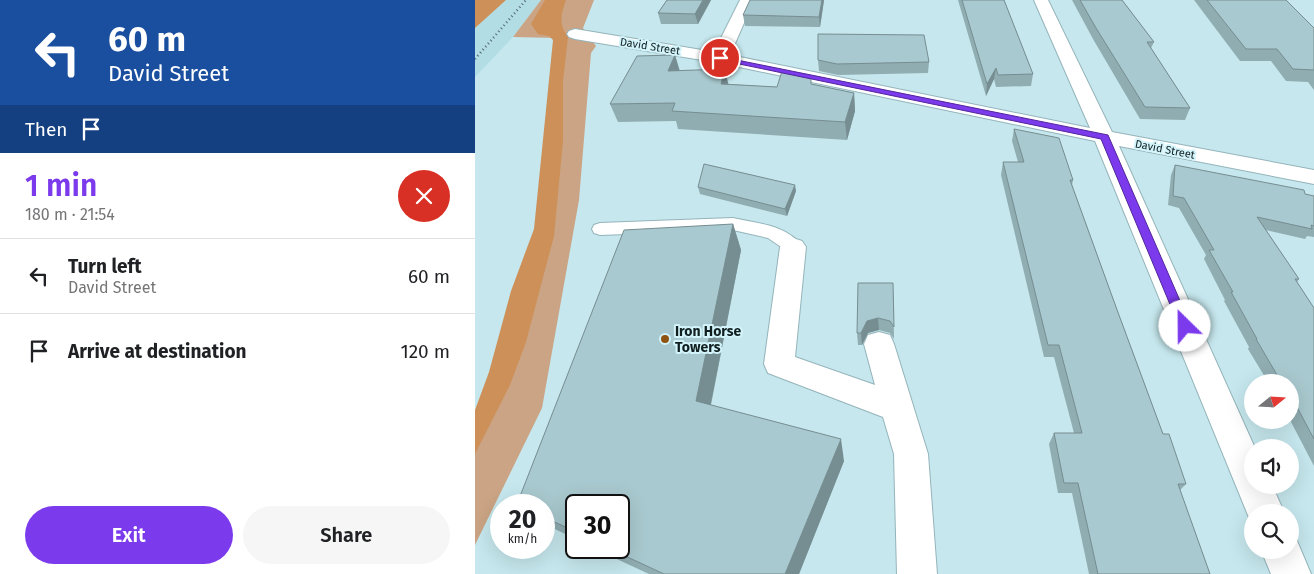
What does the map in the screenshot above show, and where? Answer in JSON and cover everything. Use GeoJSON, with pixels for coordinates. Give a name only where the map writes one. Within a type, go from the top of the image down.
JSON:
{"type":"FeatureCollection","features":[{"type":"Feature","properties":{"kind":"street"},"geometry":{"type":"LineString","coordinates":[[720,58],[747,0]]}},
{"type":"Feature","properties":{"kind":"street"},"geometry":{"type":"LineString","coordinates":[[1041,0],[1105,137],[1244,463]]}},
{"type":"Feature","properties":{"kind":"street","name":"David Street"},"geometry":{"type":"LineString","coordinates":[[575,34],[720,58],[1105,137],[1314,177]]}},
{"type":"Feature","properties":{"kind":"street"},"geometry":{"type":"LineString","coordinates":[[793,247],[779,364],[897,408],[911,454],[917,574]]}},
{"type":"Feature","properties":{"kind":"street"},"geometry":{"type":"LineString","coordinates":[[1285,559],[1291,574]]}},
{"type":"Feature","properties":{"kind":"lane"},"geometry":{"type":"LineString","coordinates":[[600,229],[733,224],[773,233],[793,247]]}},
{"type":"Feature","properties":{"kind":"shaded area"},"geometry":{"type":"Polygon","coordinates":[[[475,0],[506,0],[475,28],[475,0]]]}},
{"type":"Feature","properties":{"kind":"shaded area"},"geometry":{"type":"Polygon","coordinates":[[[499,0],[541,0],[513,37],[475,77],[475,24],[499,0]]]}},
{"type":"Feature","properties":{"kind":"shaded area"},"geometry":{"type":"Polygon","coordinates":[[[541,0],[594,0],[583,28],[596,46],[591,53],[579,200],[542,408],[500,494],[490,494],[490,514],[475,545],[475,435],[530,291],[557,38],[513,37],[541,0]]]}},
{"type":"Feature","properties":{"kind":"shaded area"},"geometry":{"type":"Polygon","coordinates":[[[545,0],[566,0],[561,19],[568,37],[563,81],[563,141],[554,236],[526,342],[510,385],[475,454],[475,410],[489,372],[511,291],[534,229],[553,40],[549,36],[538,34],[531,24],[545,0]]]}},
{"type":"Feature","properties":{"kind":"building"},"geometry":{"type":"Polygon","coordinates":[[[667,0],[703,0],[695,14],[658,13],[667,0]]]}},
{"type":"Feature","properties":{"kind":"building"},"geometry":{"type":"Polygon","coordinates":[[[750,0],[822,0],[819,17],[743,15],[750,0]]]}},
{"type":"Feature","properties":{"kind":"building"},"geometry":{"type":"Polygon","coordinates":[[[962,0],[1004,0],[1033,74],[998,75],[996,68],[987,84],[962,0]]]}},
{"type":"Feature","properties":{"kind":"building"},"geometry":{"type":"Polygon","coordinates":[[[1080,0],[1122,0],[1154,42],[1147,42],[1190,108],[1145,107],[1080,0]]]}},
{"type":"Feature","properties":{"kind":"building"},"geometry":{"type":"Polygon","coordinates":[[[1207,0],[1286,0],[1314,28],[1314,70],[1293,69],[1277,49],[1246,49],[1207,0]]]}},
{"type":"Feature","properties":{"kind":"building"},"geometry":{"type":"Polygon","coordinates":[[[818,34],[924,35],[929,62],[837,64],[818,60],[818,34]]]}},
{"type":"Feature","properties":{"kind":"building"},"geometry":{"type":"Polygon","coordinates":[[[675,55],[668,71],[725,69],[721,84],[777,87],[782,71],[811,78],[811,84],[854,93],[845,122],[672,111],[675,103],[610,104],[637,56],[675,55]]]}},
{"type":"Feature","properties":{"kind":"building"},"geometry":{"type":"Polygon","coordinates":[[[1014,129],[1059,138],[1073,180],[1070,180],[1163,434],[1169,434],[1186,484],[1178,484],[1210,574],[1098,574],[1078,483],[1064,483],[1054,433],[1082,433],[1059,345],[1048,345],[1003,162],[1024,162],[1014,129]]]}},
{"type":"Feature","properties":{"kind":"building"},"geometry":{"type":"Polygon","coordinates":[[[704,164],[795,185],[785,209],[698,187],[704,164]]]}},
{"type":"Feature","properties":{"kind":"building"},"geometry":{"type":"Polygon","coordinates":[[[1175,165],[1304,190],[1305,194],[1314,196],[1314,226],[1311,225],[1312,229],[1257,217],[1299,279],[1295,279],[1314,308],[1314,439],[1299,411],[1299,374],[1276,374],[1209,250],[1214,250],[1184,198],[1173,196],[1175,165]]]}},
{"type":"Feature","properties":{"kind":"building","name":"Iron Horse Towers"},"geometry":{"type":"Polygon","coordinates":[[[733,224],[696,401],[841,439],[785,574],[664,574],[630,558],[630,494],[565,494],[565,527],[555,522],[555,494],[521,494],[624,230],[733,224]]]}},
{"type":"Feature","properties":{"kind":"building"},"geometry":{"type":"Polygon","coordinates":[[[858,283],[893,283],[894,327],[890,321],[878,318],[867,321],[861,333],[857,333],[858,283]]]}},
{"type":"Feature","properties":{"kind":"railway"},"geometry":{"type":"LineString","coordinates":[[475,59],[526,0]]}},
{"type":"Feature","properties":{"kind":"place","name":"Iron Horse Towers"},"geometry":{"type":"Point","coordinates":[665,339]}},
{"type":"Feature","properties":{"kind":"route"},"geometry":{"type":"LineString","coordinates":[[720,58],[1105,137],[1185,326]]}}]}
